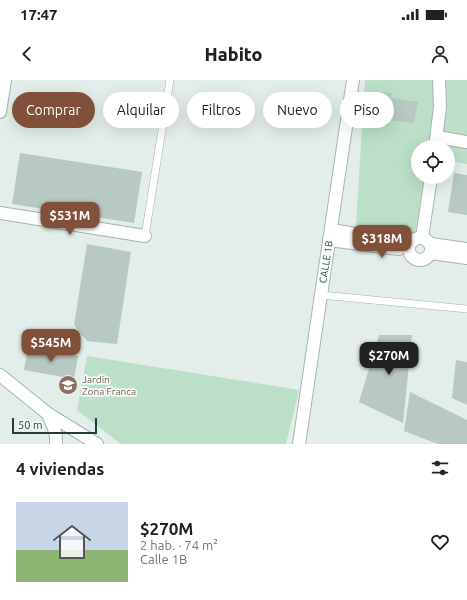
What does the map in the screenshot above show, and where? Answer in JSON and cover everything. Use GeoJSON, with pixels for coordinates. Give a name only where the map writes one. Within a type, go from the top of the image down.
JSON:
{"type":"FeatureCollection","features":[{"type":"Feature","properties":{"kind":"street"},"geometry":{"type":"LineString","coordinates":[[0,112],[5,80]]}},
{"type":"Feature","properties":{"kind":"street","name":"CALLE 1B"},"geometry":{"type":"LineString","coordinates":[[299,444],[353,80]]}},
{"type":"Feature","properties":{"kind":"street"},"geometry":{"type":"LineString","coordinates":[[436,140],[440,107],[439,80]]}},
{"type":"Feature","properties":{"kind":"street"},"geometry":{"type":"LineString","coordinates":[[455,142],[467,142]]}},
{"type":"Feature","properties":{"kind":"street"},"geometry":{"type":"LineString","coordinates":[[421,246],[430,184]]}},
{"type":"Feature","properties":{"kind":"street"},"geometry":{"type":"LineString","coordinates":[[0,213],[144,236]]}},
{"type":"Feature","properties":{"kind":"street"},"geometry":{"type":"LineString","coordinates":[[330,235],[421,246],[467,249]]}},
{"type":"Feature","properties":{"kind":"street"},"geometry":{"type":"LineString","coordinates":[[421,246],[467,258]]}},
{"type":"Feature","properties":{"kind":"street"},"geometry":{"type":"LineString","coordinates":[[0,375],[47,413],[97,444]]}},
{"type":"Feature","properties":{"kind":"street"},"geometry":{"type":"LineString","coordinates":[[47,413],[54,426],[57,437],[56,444]]}},
{"type":"Feature","properties":{"kind":"lane"},"geometry":{"type":"LineString","coordinates":[[144,236],[170,80]]}},
{"type":"Feature","properties":{"kind":"lane"},"geometry":{"type":"LineString","coordinates":[[321,295],[467,309]]}},
{"type":"Feature","properties":{"kind":"green space"},"geometry":{"type":"Polygon","coordinates":[[[365,80],[467,80],[467,164],[455,162],[455,140],[411,140],[411,184],[423,184],[415,237],[356,225],[362,128],[394,128],[394,92],[364,92],[365,80]]]}},
{"type":"Feature","properties":{"kind":"green space"},"geometry":{"type":"Polygon","coordinates":[[[87,356],[299,390],[286,444],[121,444],[77,410],[87,356]]]}},
{"type":"Feature","properties":{"kind":"building"},"geometry":{"type":"Polygon","coordinates":[[[394,98],[418,102],[414,123],[394,121],[394,98]]]}},
{"type":"Feature","properties":{"kind":"building"},"geometry":{"type":"Polygon","coordinates":[[[20,153],[142,172],[134,223],[12,204],[20,153]]]}},
{"type":"Feature","properties":{"kind":"building"},"geometry":{"type":"Polygon","coordinates":[[[455,173],[467,175],[467,215],[448,212],[452,184],[455,184],[455,173]]]}},
{"type":"Feature","properties":{"kind":"building"},"geometry":{"type":"Polygon","coordinates":[[[87,244],[131,252],[117,344],[87,341],[74,325],[87,244]]]}},
{"type":"Feature","properties":{"kind":"building"},"geometry":{"type":"Polygon","coordinates":[[[379,335],[412,335],[403,423],[359,402],[379,335]]]}},
{"type":"Feature","properties":{"kind":"building"},"geometry":{"type":"Polygon","coordinates":[[[28,348],[78,356],[74,379],[24,370],[28,348]]]}},
{"type":"Feature","properties":{"kind":"building"},"geometry":{"type":"Polygon","coordinates":[[[456,360],[467,362],[467,405],[452,398],[456,360]]]}},
{"type":"Feature","properties":{"kind":"building"},"geometry":{"type":"Polygon","coordinates":[[[410,392],[467,420],[467,444],[438,444],[404,431],[410,392]]]}},
{"type":"Feature","properties":{"kind":"place","name":"Jardin Zona Franca"},"geometry":{"type":"Point","coordinates":[68,385]}}]}
